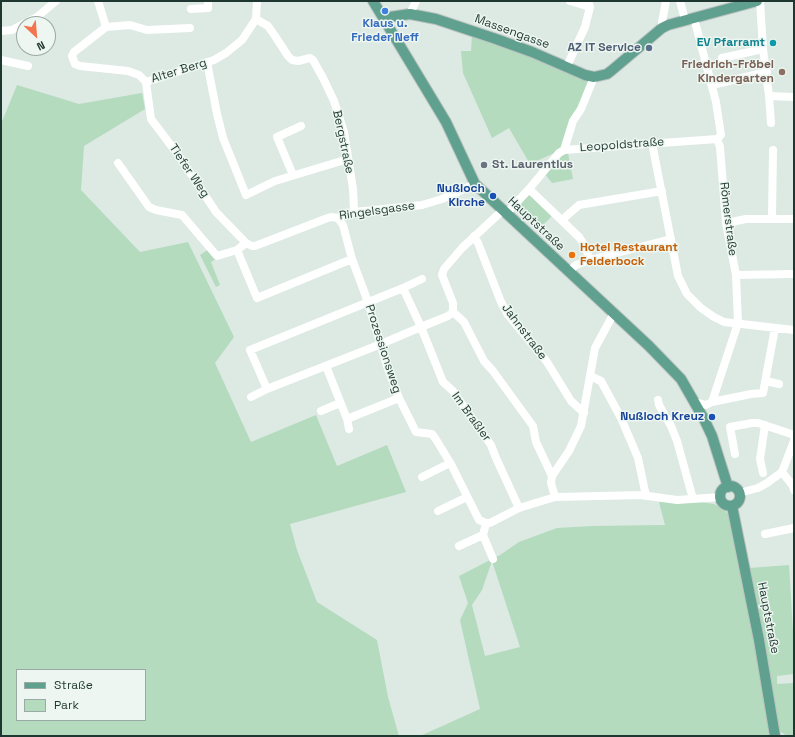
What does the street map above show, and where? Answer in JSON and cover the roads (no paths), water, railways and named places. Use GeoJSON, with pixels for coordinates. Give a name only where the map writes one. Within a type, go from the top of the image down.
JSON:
{"type":"FeatureCollection","features":[{"type":"Feature","properties":{"kind":"main road","name":"Hauptstraße"},"geometry":{"type":"LineString","coordinates":[[373,1],[446,122],[475,184],[666,362],[681,379],[695,402],[712,436],[728,487]]}},
{"type":"Feature","properties":{"kind":"main road"},"geometry":{"type":"LineString","coordinates":[[594,77],[607,74],[662,28],[758,1]]}},
{"type":"Feature","properties":{"kind":"main road","name":"Massengasse"},"geometry":{"type":"LineString","coordinates":[[383,18],[410,14],[436,19],[532,52],[594,77]]}},
{"type":"Feature","properties":{"kind":"main road"},"geometry":{"type":"LineString","coordinates":[[728,487],[734,487],[739,493],[739,500],[736,504],[732,506],[724,504],[721,497],[722,491],[728,487]]}},
{"type":"Feature","properties":{"kind":"main road","name":"Hauptstraße"},"geometry":{"type":"LineString","coordinates":[[732,506],[759,640],[775,736]]}},
{"type":"Feature","properties":{"kind":"street"},"geometry":{"type":"LineString","coordinates":[[1,31],[12,30],[37,17],[56,1]]}},
{"type":"Feature","properties":{"kind":"street"},"geometry":{"type":"LineString","coordinates":[[98,1],[106,27],[130,25],[147,30],[190,28]]}},
{"type":"Feature","properties":{"kind":"street"},"geometry":{"type":"LineString","coordinates":[[191,9],[208,8],[208,1]]}},
{"type":"Feature","properties":{"kind":"street"},"geometry":{"type":"LineString","coordinates":[[256,19],[257,1]]}},
{"type":"Feature","properties":{"kind":"street"},"geometry":{"type":"LineString","coordinates":[[410,14],[416,1]]}},
{"type":"Feature","properties":{"kind":"street"},"geometry":{"type":"LineString","coordinates":[[567,66],[585,27],[589,4],[570,1]]}},
{"type":"Feature","properties":{"kind":"street"},"geometry":{"type":"LineString","coordinates":[[662,28],[666,1]]}},
{"type":"Feature","properties":{"kind":"street","name":"Römerstraße"},"geometry":{"type":"LineString","coordinates":[[680,1],[690,19],[712,85],[721,135],[718,139],[720,147],[726,223],[736,275],[738,323],[712,402]]}},
{"type":"Feature","properties":{"kind":"street"},"geometry":{"type":"LineString","coordinates":[[758,1],[767,72],[771,123]]}},
{"type":"Feature","properties":{"kind":"street","name":"Alter Berg"},"geometry":{"type":"LineString","coordinates":[[106,27],[74,52],[72,56],[75,64],[80,66],[128,71],[139,75],[146,82],[218,58],[242,40],[256,19]]}},
{"type":"Feature","properties":{"kind":"street","name":"Bergstraße"},"geometry":{"type":"LineString","coordinates":[[256,19],[268,26],[292,60],[298,61],[310,58],[313,60],[334,101],[339,116],[348,159],[353,189],[354,212]]}},
{"type":"Feature","properties":{"kind":"street"},"geometry":{"type":"LineString","coordinates":[[722,58],[763,49]]}},
{"type":"Feature","properties":{"kind":"street"},"geometry":{"type":"LineString","coordinates":[[1,60],[28,66]]}},
{"type":"Feature","properties":{"kind":"street"},"geometry":{"type":"LineString","coordinates":[[207,62],[223,138],[246,195],[275,181],[348,159]]}},
{"type":"Feature","properties":{"kind":"street"},"geometry":{"type":"LineString","coordinates":[[712,85],[767,72]]}},
{"type":"Feature","properties":{"kind":"street"},"geometry":{"type":"LineString","coordinates":[[564,150],[573,121],[581,108],[594,77]]}},
{"type":"Feature","properties":{"kind":"street","name":"Tiefer Weg"},"geometry":{"type":"LineString","coordinates":[[146,82],[151,119],[180,156],[216,212],[246,243],[255,246]]}},
{"type":"Feature","properties":{"kind":"street"},"geometry":{"type":"LineString","coordinates":[[769,96],[794,98]]}},
{"type":"Feature","properties":{"kind":"street"},"geometry":{"type":"LineString","coordinates":[[293,175],[277,137],[301,126]]}},
{"type":"Feature","properties":{"kind":"street","name":"Leopoldstraße"},"geometry":{"type":"LineString","coordinates":[[505,212],[529,189],[559,153],[564,150],[718,139]]}},
{"type":"Feature","properties":{"kind":"street"},"geometry":{"type":"LineString","coordinates":[[652,143],[678,276],[687,294],[701,308],[724,322],[794,330]]}},
{"type":"Feature","properties":{"kind":"street"},"geometry":{"type":"LineString","coordinates":[[772,218],[773,150]]}},
{"type":"Feature","properties":{"kind":"street"},"geometry":{"type":"LineString","coordinates":[[118,163],[148,207],[182,215],[217,256],[237,250],[246,243]]}},
{"type":"Feature","properties":{"kind":"street","name":"Ringelsgasse"},"geometry":{"type":"LineString","coordinates":[[255,246],[325,218],[338,218],[345,213],[422,205],[442,199],[475,184]]}},
{"type":"Feature","properties":{"kind":"street"},"geometry":{"type":"LineString","coordinates":[[529,189],[579,237],[585,246],[590,260]]}},
{"type":"Feature","properties":{"kind":"street"},"geometry":{"type":"LineString","coordinates":[[562,220],[579,205],[662,191]]}},
{"type":"Feature","properties":{"kind":"street"},"geometry":{"type":"LineString","coordinates":[[505,212],[474,236],[447,264],[442,275],[453,303],[453,312],[464,322],[484,361],[533,426],[536,442],[552,476]]}},
{"type":"Feature","properties":{"kind":"street","name":"Prozessionsweg"},"geometry":{"type":"LineString","coordinates":[[338,218],[343,226],[352,259],[368,302],[387,366],[399,398],[416,432],[432,434],[450,463],[477,516],[480,520],[486,523]]}},
{"type":"Feature","properties":{"kind":"street"},"geometry":{"type":"LineString","coordinates":[[726,223],[746,219],[794,219]]}},
{"type":"Feature","properties":{"kind":"street","name":"Jahnstraße"},"geometry":{"type":"LineString","coordinates":[[474,236],[501,302],[508,314],[547,362],[571,401],[584,413]]}},
{"type":"Feature","properties":{"kind":"street"},"geometry":{"type":"LineString","coordinates":[[569,272],[576,264],[671,239]]}},
{"type":"Feature","properties":{"kind":"street"},"geometry":{"type":"LineString","coordinates":[[237,250],[257,298],[352,259]]}},
{"type":"Feature","properties":{"kind":"street"},"geometry":{"type":"LineString","coordinates":[[736,275],[794,274]]}},
{"type":"Feature","properties":{"kind":"street"},"geometry":{"type":"LineString","coordinates":[[267,389],[250,350],[422,279]]}},
{"type":"Feature","properties":{"kind":"street","name":"Im Braßler"},"geometry":{"type":"LineString","coordinates":[[403,288],[421,327],[443,382],[453,391],[492,445],[496,458],[519,508]]}},
{"type":"Feature","properties":{"kind":"street"},"geometry":{"type":"LineString","coordinates":[[251,397],[267,389],[448,316],[453,312]]}},
{"type":"Feature","properties":{"kind":"street"},"geometry":{"type":"LineString","coordinates":[[555,497],[551,483],[552,476],[572,445],[582,426],[595,348],[614,313]]}},
{"type":"Feature","properties":{"kind":"street"},"geometry":{"type":"LineString","coordinates":[[695,402],[706,405],[712,402],[763,393],[775,328]]}},
{"type":"Feature","properties":{"kind":"street"},"geometry":{"type":"LineString","coordinates":[[326,366],[347,419],[349,429]]}},
{"type":"Feature","properties":{"kind":"street"},"geometry":{"type":"LineString","coordinates":[[590,376],[601,381],[621,418],[638,458],[646,496]]}},
{"type":"Feature","properties":{"kind":"street"},"geometry":{"type":"LineString","coordinates":[[766,381],[779,384]]}},
{"type":"Feature","properties":{"kind":"street"},"geometry":{"type":"LineString","coordinates":[[347,419],[399,398]]}},
{"type":"Feature","properties":{"kind":"street"},"geometry":{"type":"LineString","coordinates":[[658,400],[659,406],[671,426],[677,441],[693,499]]}},
{"type":"Feature","properties":{"kind":"street"},"geometry":{"type":"LineString","coordinates":[[321,411],[340,403]]}},
{"type":"Feature","properties":{"kind":"street"},"geometry":{"type":"LineString","coordinates":[[735,454],[730,427],[752,423],[765,425],[794,435]]}},
{"type":"Feature","properties":{"kind":"street"},"geometry":{"type":"LineString","coordinates":[[763,473],[760,459],[765,425]]}},
{"type":"Feature","properties":{"kind":"street"},"geometry":{"type":"LineString","coordinates":[[739,493],[758,488],[782,472],[793,446]]}},
{"type":"Feature","properties":{"kind":"street"},"geometry":{"type":"LineString","coordinates":[[422,477],[450,463]]}},
{"type":"Feature","properties":{"kind":"street"},"geometry":{"type":"LineString","coordinates":[[782,472],[793,486],[794,490]]}},
{"type":"Feature","properties":{"kind":"street"},"geometry":{"type":"LineString","coordinates":[[493,558],[483,535],[486,523],[490,523],[519,508],[555,497],[641,495],[677,500],[721,497]]}},
{"type":"Feature","properties":{"kind":"street"},"geometry":{"type":"LineString","coordinates":[[438,511],[467,497]]}},
{"type":"Feature","properties":{"kind":"street"},"geometry":{"type":"LineString","coordinates":[[765,534],[794,528]]}},
{"type":"Feature","properties":{"kind":"street"},"geometry":{"type":"LineString","coordinates":[[459,546],[483,535]]}},
{"type":"Feature","properties":{"kind":"place","name":"Klaus u. Frieder Neff"},"geometry":{"type":"Point","coordinates":[385,11]}},
{"type":"Feature","properties":{"kind":"place","name":"EV Pfarramt"},"geometry":{"type":"Point","coordinates":[773,43]}},
{"type":"Feature","properties":{"kind":"place","name":"AZ IT Service"},"geometry":{"type":"Point","coordinates":[649,48]}},
{"type":"Feature","properties":{"kind":"place","name":"Friedrich-Fröbel Kindergarten"},"geometry":{"type":"Point","coordinates":[782,72]}},
{"type":"Feature","properties":{"kind":"place","name":"St. Laurentius"},"geometry":{"type":"Point","coordinates":[484,165]}},
{"type":"Feature","properties":{"kind":"place","name":"Nußloch Kirche"},"geometry":{"type":"Point","coordinates":[493,196]}},
{"type":"Feature","properties":{"kind":"place","name":"Hotel Restaurant Felderbock"},"geometry":{"type":"Point","coordinates":[572,255]}},
{"type":"Feature","properties":{"kind":"place","name":"Nußloch Kreuz"},"geometry":{"type":"Point","coordinates":[712,417]}}]}
